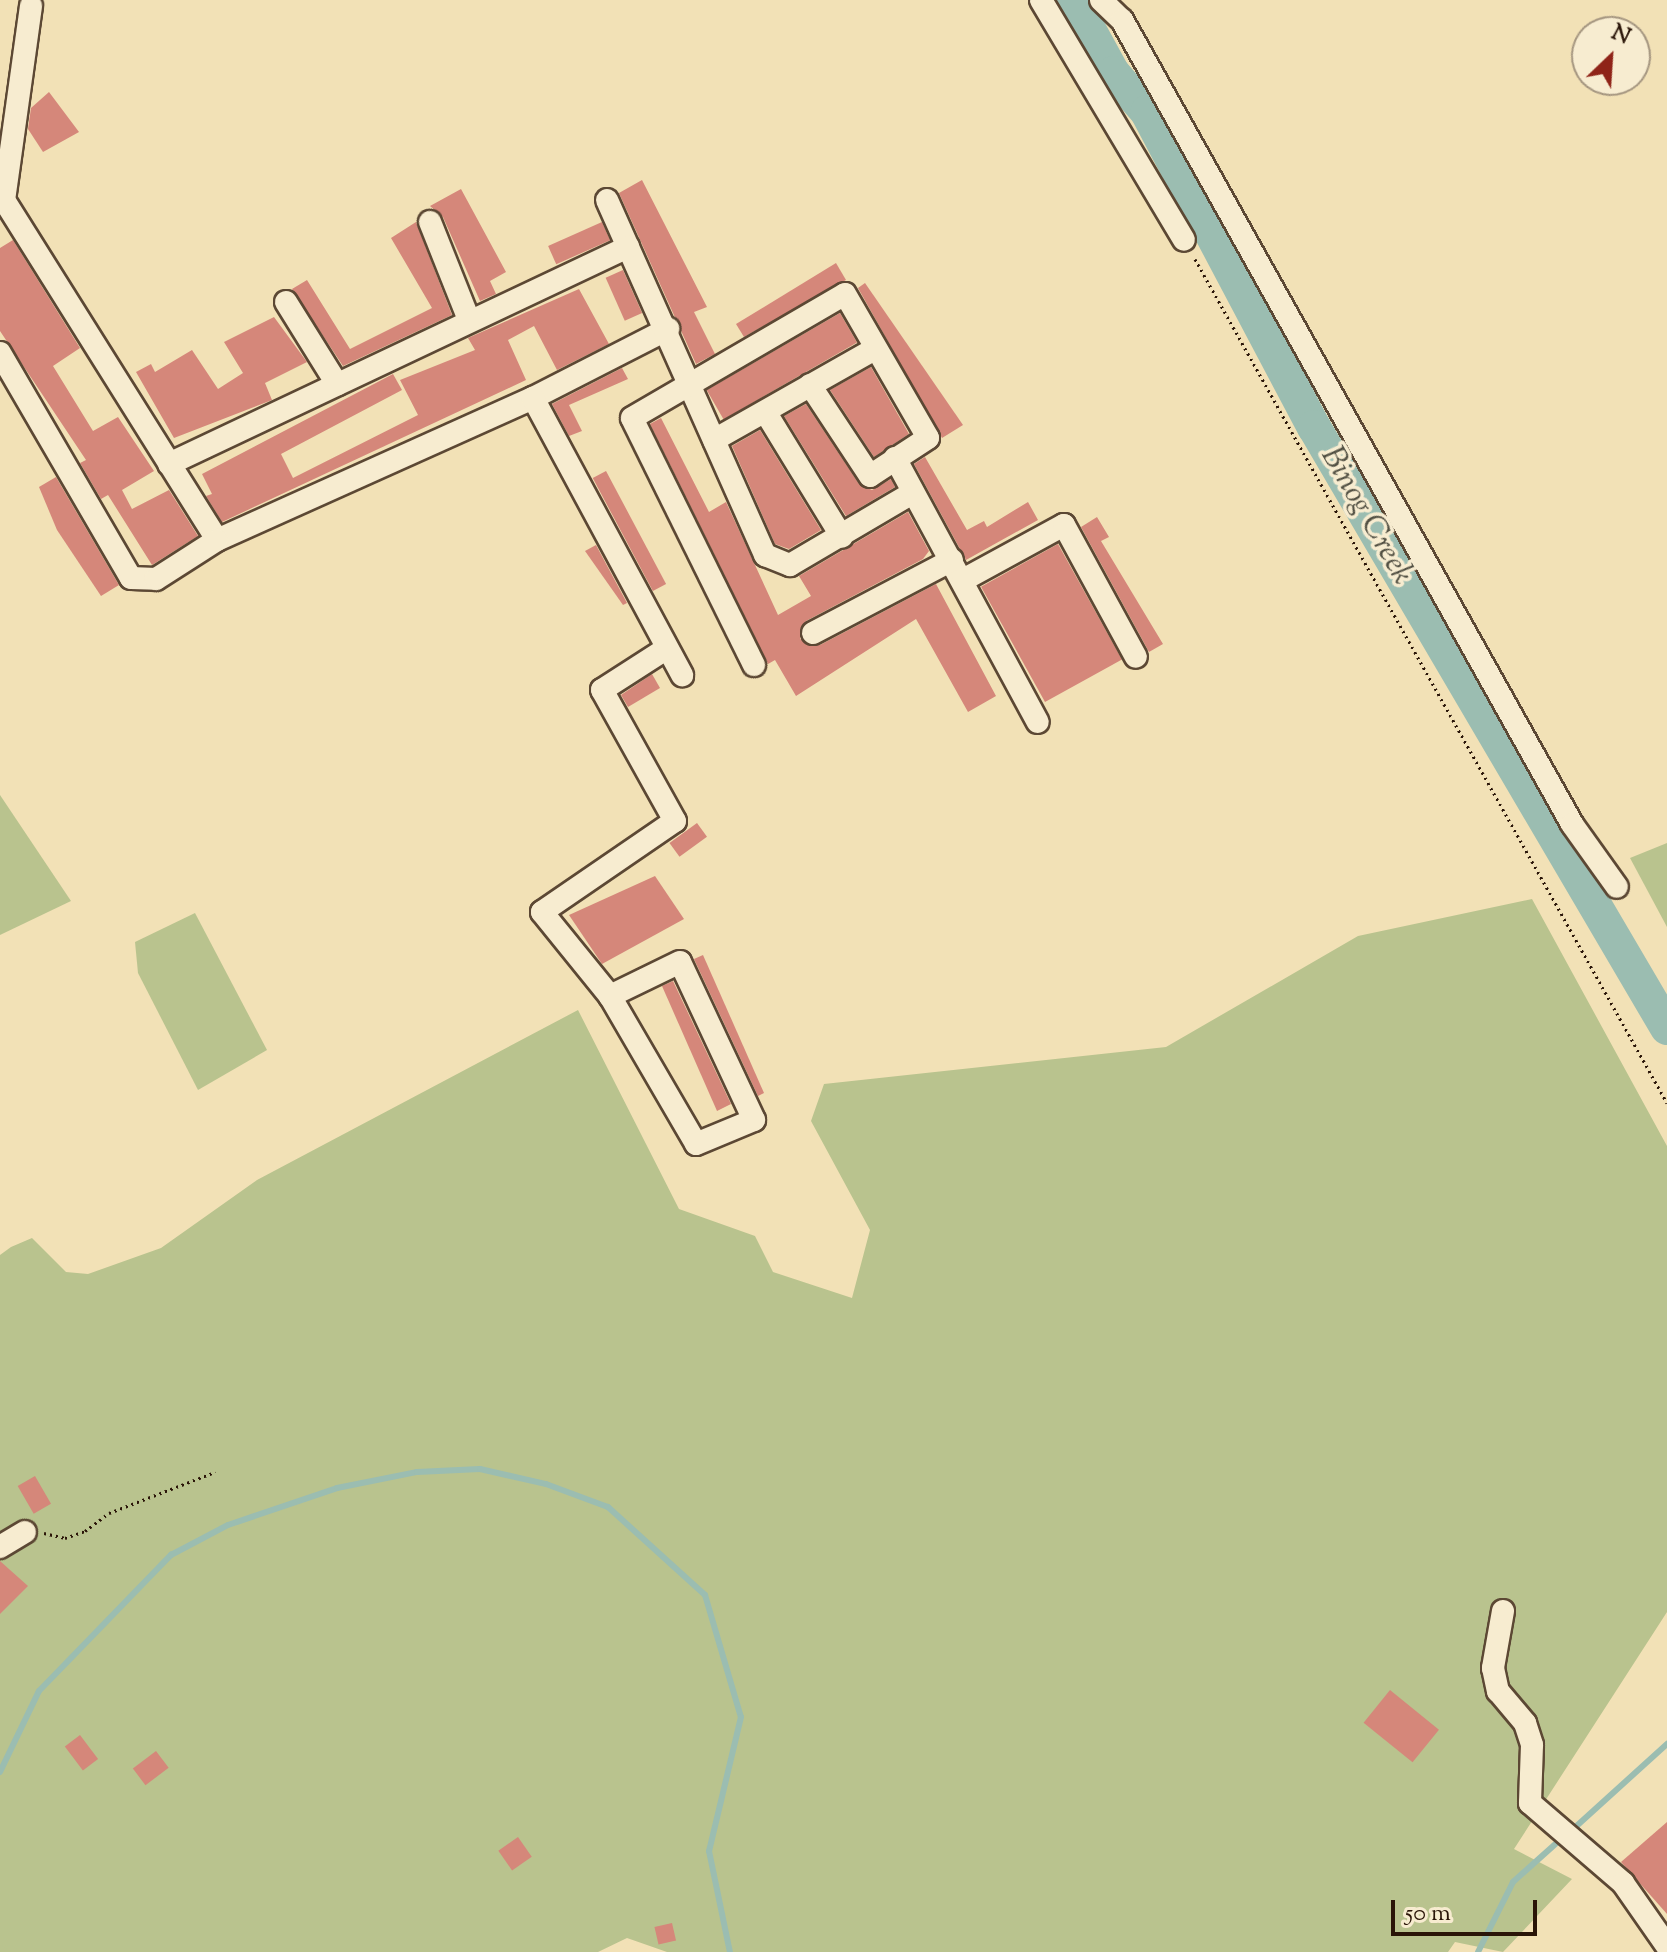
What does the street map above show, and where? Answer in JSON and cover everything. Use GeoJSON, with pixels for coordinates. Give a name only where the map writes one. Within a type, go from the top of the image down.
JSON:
{"type":"FeatureCollection","features":[{"type":"Feature","properties":{"kind":"street"},"geometry":{"type":"LineString","coordinates":[[1041,0],[1184,240]]}},
{"type":"Feature","properties":{"kind":"street"},"geometry":{"type":"LineString","coordinates":[[1101,0],[1130,34],[1564,810],[1617,887]]}},
{"type":"Feature","properties":{"kind":"street"},"geometry":{"type":"LineString","coordinates":[[33,2],[4,200],[217,540]]}},
{"type":"Feature","properties":{"kind":"street"},"geometry":{"type":"LineString","coordinates":[[0,120],[19,88]]}},
{"type":"Feature","properties":{"kind":"street"},"geometry":{"type":"LineString","coordinates":[[607,200],[668,329],[765,555],[778,565],[842,537],[912,493]]}},
{"type":"Feature","properties":{"kind":"street"},"geometry":{"type":"LineString","coordinates":[[430,222],[469,320]]}},
{"type":"Feature","properties":{"kind":"street"},"geometry":{"type":"LineString","coordinates":[[169,464],[628,247]]}},
{"type":"Feature","properties":{"kind":"street"},"geometry":{"type":"LineString","coordinates":[[754,665],[632,418],[845,294],[928,438],[870,476],[810,385]]}},
{"type":"Feature","properties":{"kind":"street"},"geometry":{"type":"LineString","coordinates":[[286,302],[337,384]]}},
{"type":"Feature","properties":{"kind":"street"},"geometry":{"type":"LineString","coordinates":[[0,353],[131,578],[156,579],[217,540],[533,398],[668,329]]}},
{"type":"Feature","properties":{"kind":"street"},"geometry":{"type":"LineString","coordinates":[[714,440],[875,349]]}},
{"type":"Feature","properties":{"kind":"street"},"geometry":{"type":"LineString","coordinates":[[533,398],[664,650],[682,675]]}},
{"type":"Feature","properties":{"kind":"street"},"geometry":{"type":"LineString","coordinates":[[766,413],[842,537]]}},
{"type":"Feature","properties":{"kind":"street"},"geometry":{"type":"LineString","coordinates":[[895,458],[1038,722]]}},
{"type":"Feature","properties":{"kind":"street"},"geometry":{"type":"LineString","coordinates":[[813,633],[1064,525],[1136,657]]}},
{"type":"Feature","properties":{"kind":"street"},"geometry":{"type":"LineString","coordinates":[[610,996],[680,962],[754,1120],[696,1144],[610,996],[542,912],[675,821],[602,690],[664,650]]}},
{"type":"Feature","properties":{"kind":"street"},"geometry":{"type":"LineString","coordinates":[[0,1547],[25,1532]]}},
{"type":"Feature","properties":{"kind":"street"},"geometry":{"type":"LineString","coordinates":[[1503,1611],[1493,1668],[1498,1691],[1525,1723],[1532,1745],[1530,1803],[1623,1883],[1665,1936]]}},
{"type":"Feature","properties":{"kind":"path"},"geometry":{"type":"LineString","coordinates":[[1184,240],[1667,1103]]}},
{"type":"Feature","properties":{"kind":"path"},"geometry":{"type":"LineString","coordinates":[[25,1532],[65,1538],[215,1472]]}},
{"type":"Feature","properties":{"kind":"green space"},"geometry":{"type":"Polygon","coordinates":[[[0,795],[71,901],[0,935],[0,795]]]}},
{"type":"Feature","properties":{"kind":"green space"},"geometry":{"type":"Polygon","coordinates":[[[1667,843],[1667,927],[1630,858],[1667,843]]]}},
{"type":"Feature","properties":{"kind":"green space"},"geometry":{"type":"Polygon","coordinates":[[[1532,899],[1667,1146],[1667,1612],[1514,1849],[1572,1879],[1503,1952],[1455,1942],[1448,1952],[667,1952],[627,1938],[598,1952],[0,1952],[0,1255],[11,1247],[32,1238],[66,1272],[88,1274],[161,1248],[257,1180],[578,1010],[679,1209],[755,1236],[773,1272],[852,1298],[870,1230],[811,1121],[824,1084],[1166,1047],[1358,936],[1532,899]]]}},
{"type":"Feature","properties":{"kind":"green space"},"geometry":{"type":"Polygon","coordinates":[[[195,913],[267,1050],[198,1090],[138,973],[135,942],[195,913]]]}},
{"type":"Feature","properties":{"kind":"building"},"geometry":{"type":"Polygon","coordinates":[[[49,92],[79,132],[43,152],[28,129],[31,108],[49,92]]]}},
{"type":"Feature","properties":{"kind":"building"},"geometry":{"type":"Polygon","coordinates":[[[642,180],[707,307],[694,312],[715,354],[696,364],[619,193],[642,180]]]}},
{"type":"Feature","properties":{"kind":"building"},"geometry":{"type":"Polygon","coordinates":[[[461,189],[506,272],[490,281],[496,294],[480,301],[443,217],[430,206],[461,189]]]}},
{"type":"Feature","properties":{"kind":"building"},"geometry":{"type":"Polygon","coordinates":[[[416,222],[452,315],[343,366],[292,289],[307,280],[350,349],[432,308],[391,238],[416,222]]]}},
{"type":"Feature","properties":{"kind":"building"},"geometry":{"type":"Polygon","coordinates":[[[602,222],[610,240],[556,264],[548,246],[602,222]]]}},
{"type":"Feature","properties":{"kind":"building"},"geometry":{"type":"Polygon","coordinates":[[[13,240],[80,348],[53,366],[93,431],[118,417],[154,471],[122,490],[132,509],[169,490],[198,536],[152,565],[108,495],[101,499],[80,463],[86,460],[0,331],[0,248],[13,240]]]}},
{"type":"Feature","properties":{"kind":"building"},"geometry":{"type":"Polygon","coordinates":[[[836,263],[846,280],[744,337],[736,324],[836,263]]]}},
{"type":"Feature","properties":{"kind":"building"},"geometry":{"type":"Polygon","coordinates":[[[623,270],[642,313],[625,321],[606,278],[623,270]]]}},
{"type":"Feature","properties":{"kind":"building"},"geometry":{"type":"Polygon","coordinates":[[[865,283],[963,425],[942,438],[858,288],[865,283]]]}},
{"type":"Feature","properties":{"kind":"building"},"geometry":{"type":"Polygon","coordinates":[[[579,289],[609,344],[557,370],[534,326],[508,340],[526,380],[222,522],[206,496],[212,494],[202,474],[393,374],[402,390],[281,454],[293,478],[418,415],[400,380],[475,350],[468,338],[579,289]]]}},
{"type":"Feature","properties":{"kind":"building"},"geometry":{"type":"Polygon","coordinates":[[[840,313],[857,342],[724,419],[707,390],[840,313]]]}},
{"type":"Feature","properties":{"kind":"building"},"geometry":{"type":"Polygon","coordinates":[[[274,317],[307,362],[265,383],[272,400],[174,438],[136,372],[151,364],[155,372],[192,350],[218,389],[243,373],[224,342],[274,317]]]}},
{"type":"Feature","properties":{"kind":"building"},"geometry":{"type":"Polygon","coordinates":[[[871,367],[909,434],[874,457],[830,390],[871,367]]]}},
{"type":"Feature","properties":{"kind":"building"},"geometry":{"type":"Polygon","coordinates":[[[622,368],[628,379],[569,405],[582,431],[569,436],[552,404],[622,368]]]}},
{"type":"Feature","properties":{"kind":"building"},"geometry":{"type":"Polygon","coordinates":[[[806,404],[859,484],[872,490],[891,479],[895,487],[846,516],[784,416],[806,404]]]}},
{"type":"Feature","properties":{"kind":"building"},"geometry":{"type":"Polygon","coordinates":[[[661,418],[709,512],[726,502],[778,615],[811,596],[799,576],[908,512],[929,551],[923,559],[806,621],[800,639],[820,645],[936,584],[996,696],[968,712],[916,619],[796,696],[775,660],[768,664],[650,424],[661,418]]]}},
{"type":"Feature","properties":{"kind":"building"},"geometry":{"type":"Polygon","coordinates":[[[760,430],[821,530],[789,549],[775,544],[732,446],[760,430]]]}},
{"type":"Feature","properties":{"kind":"building"},"geometry":{"type":"Polygon","coordinates":[[[925,457],[967,530],[984,521],[987,527],[1028,502],[1038,520],[966,560],[914,464],[925,457]]]}},
{"type":"Feature","properties":{"kind":"building"},"geometry":{"type":"Polygon","coordinates":[[[606,471],[666,584],[653,591],[593,478],[606,471]]]}},
{"type":"Feature","properties":{"kind":"building"},"geometry":{"type":"Polygon","coordinates":[[[56,477],[119,585],[101,596],[57,530],[39,487],[56,477]]]}},
{"type":"Feature","properties":{"kind":"building"},"geometry":{"type":"Polygon","coordinates":[[[1097,517],[1109,537],[1101,541],[1163,644],[1149,652],[1081,527],[1097,517]]]}},
{"type":"Feature","properties":{"kind":"building"},"geometry":{"type":"Polygon","coordinates":[[[1058,544],[1122,659],[1045,702],[981,587],[1058,544]]]}},
{"type":"Feature","properties":{"kind":"building"},"geometry":{"type":"Polygon","coordinates":[[[596,545],[627,603],[623,605],[585,551],[596,545]]]}},
{"type":"Feature","properties":{"kind":"building"},"geometry":{"type":"Polygon","coordinates":[[[652,674],[660,688],[628,707],[621,695],[652,674]]]}},
{"type":"Feature","properties":{"kind":"building"},"geometry":{"type":"Polygon","coordinates":[[[697,823],[707,837],[679,857],[669,843],[697,823]]]}},
{"type":"Feature","properties":{"kind":"building"},"geometry":{"type":"Polygon","coordinates":[[[655,876],[684,919],[602,964],[569,915],[655,876]]]}},
{"type":"Feature","properties":{"kind":"building"},"geometry":{"type":"Polygon","coordinates":[[[703,955],[764,1093],[758,1096],[694,959],[703,955]]]}},
{"type":"Feature","properties":{"kind":"building"},"geometry":{"type":"Polygon","coordinates":[[[673,981],[731,1104],[717,1111],[662,986],[673,981]]]}},
{"type":"Feature","properties":{"kind":"building"},"geometry":{"type":"Polygon","coordinates":[[[35,1476],[51,1504],[34,1514],[18,1486],[35,1476]]]}},
{"type":"Feature","properties":{"kind":"building"},"geometry":{"type":"Polygon","coordinates":[[[0,1561],[28,1586],[0,1614],[0,1561]]]}},
{"type":"Feature","properties":{"kind":"building"},"geometry":{"type":"Polygon","coordinates":[[[1390,1690],[1439,1730],[1413,1762],[1364,1723],[1390,1690]]]}},
{"type":"Feature","properties":{"kind":"building"},"geometry":{"type":"Polygon","coordinates":[[[80,1735],[98,1759],[83,1770],[65,1746],[80,1735]]]}},
{"type":"Feature","properties":{"kind":"building"},"geometry":{"type":"Polygon","coordinates":[[[156,1751],[169,1768],[145,1785],[133,1768],[156,1751]]]}},
{"type":"Feature","properties":{"kind":"building"},"geometry":{"type":"Polygon","coordinates":[[[1667,1822],[1667,1914],[1621,1862],[1667,1822]]]}},
{"type":"Feature","properties":{"kind":"building"},"geometry":{"type":"Polygon","coordinates":[[[518,1837],[532,1857],[512,1870],[498,1851],[518,1837]]]}},
{"type":"Feature","properties":{"kind":"building"},"geometry":{"type":"Polygon","coordinates":[[[672,1923],[676,1941],[659,1945],[654,1927],[672,1923]]]}},
{"type":"Feature","properties":{"kind":"waterway","name":"Binog Creek"},"geometry":{"type":"LineString","coordinates":[[1073,0],[1113,73],[1147,112],[1314,427],[1667,1028]]}},
{"type":"Feature","properties":{"kind":"waterway"},"geometry":{"type":"LineString","coordinates":[[0,1772],[39,1691],[171,1555],[228,1525],[337,1488],[417,1472],[480,1469],[546,1484],[608,1507],[705,1595],[741,1717],[709,1851],[730,1952]]}},
{"type":"Feature","properties":{"kind":"waterway"},"geometry":{"type":"LineString","coordinates":[[1571,1831],[1667,1744]]}},
{"type":"Feature","properties":{"kind":"waterway"},"geometry":{"type":"LineString","coordinates":[[1478,1952],[1513,1882],[1562,1838]]}}]}
